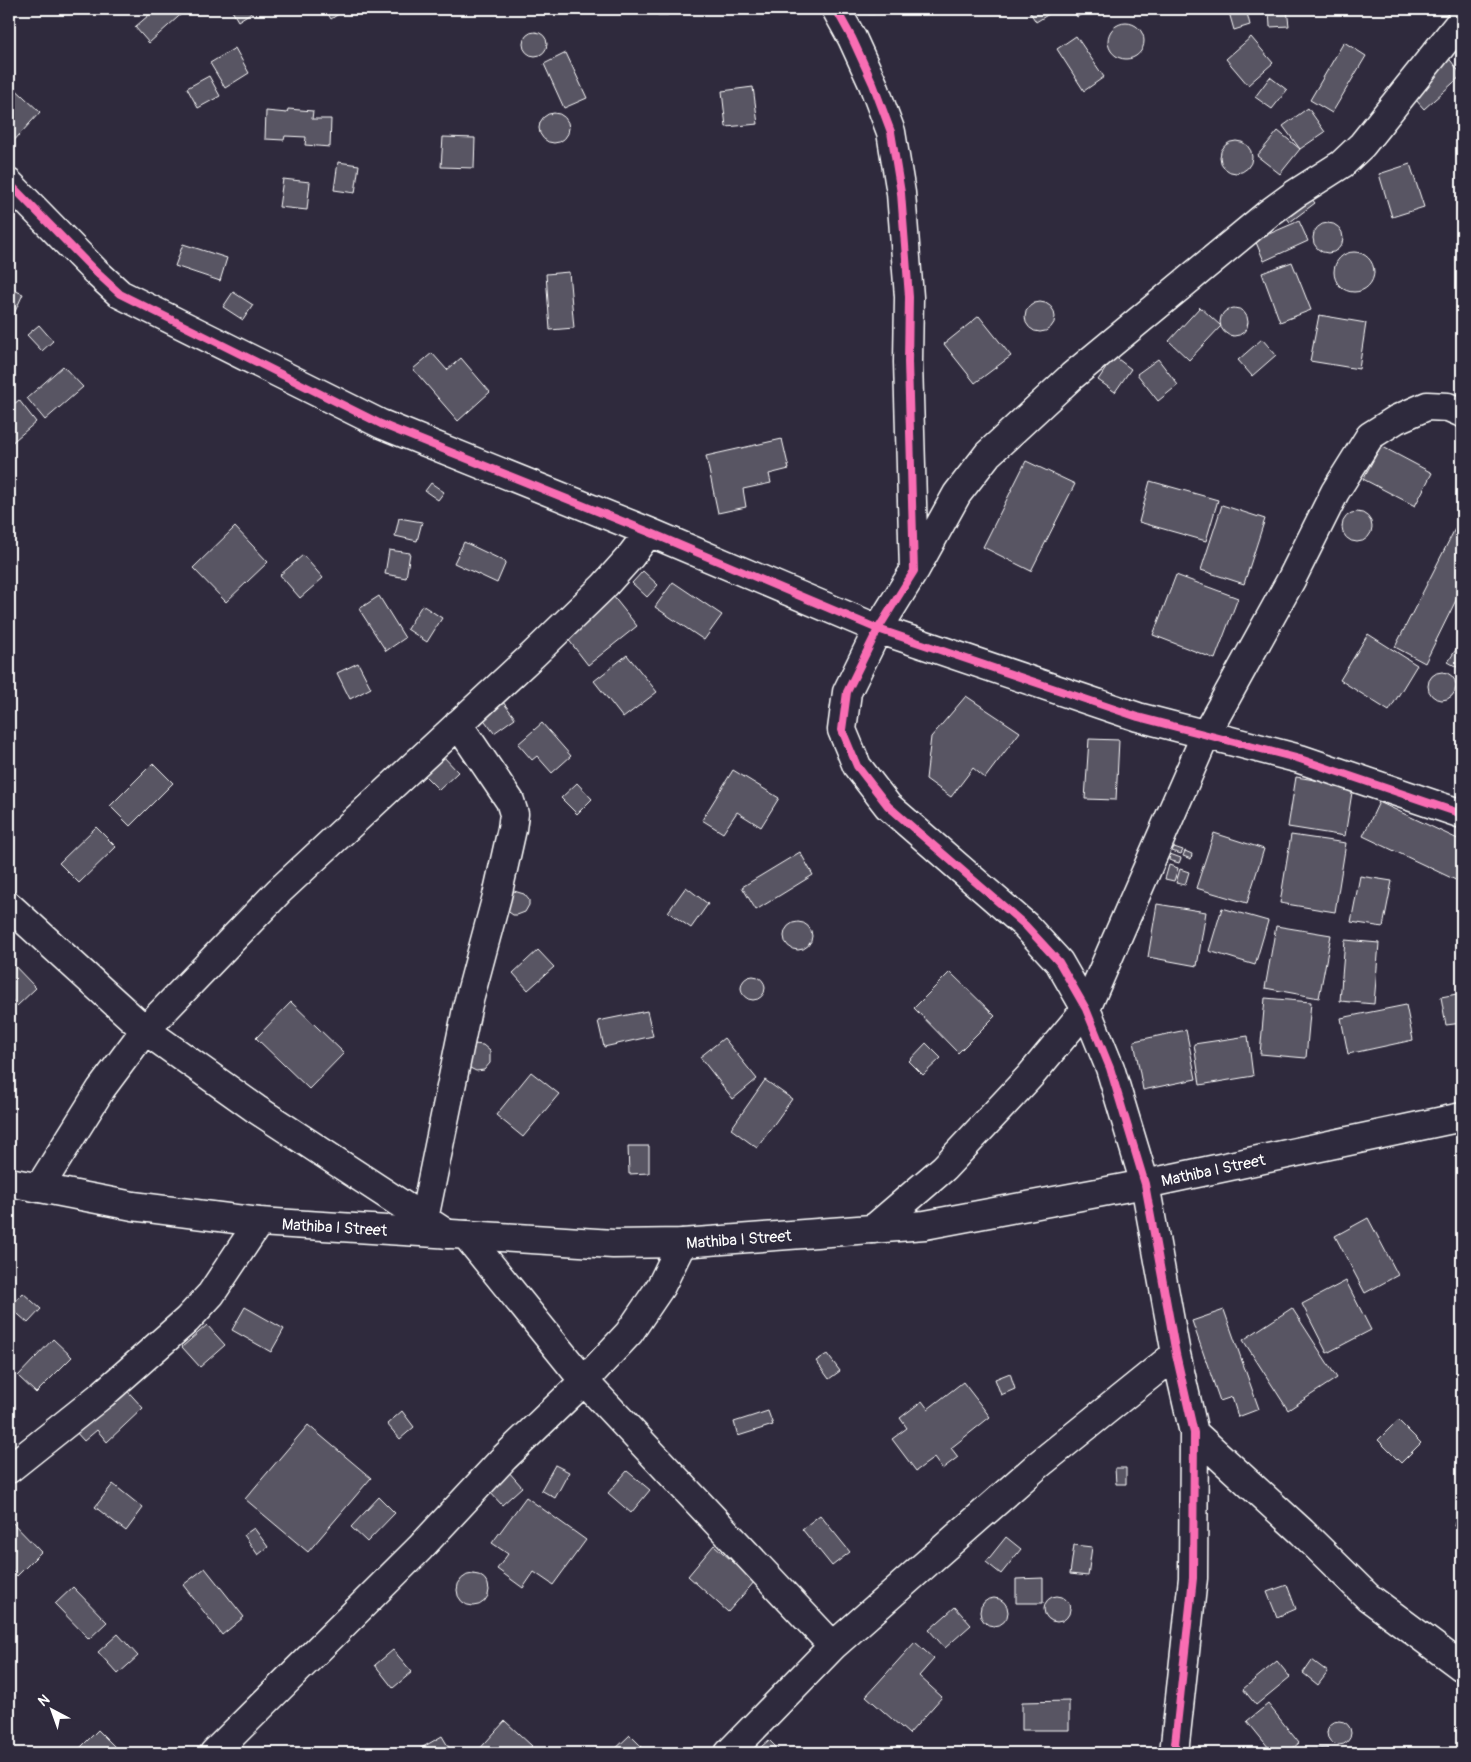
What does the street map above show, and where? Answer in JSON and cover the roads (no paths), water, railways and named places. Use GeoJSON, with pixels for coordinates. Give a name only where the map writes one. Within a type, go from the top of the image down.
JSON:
{"type":"FeatureCollection","features":[{"type":"Feature","properties":{"kind":"street"},"geometry":{"type":"LineString","coordinates":[[836,9],[852,38],[873,84],[891,132],[901,193],[908,297],[914,571]]}},
{"type":"Feature","properties":{"kind":"street"},"geometry":{"type":"LineString","coordinates":[[1174,1753],[1193,1578],[1194,1433],[1176,1354],[1145,1184],[1110,1068],[1086,1009],[1059,962],[1025,925],[888,806],[857,766],[842,730],[847,692],[878,629],[914,571],[957,494],[988,454],[1072,376],[1262,219],[1295,194],[1342,164],[1362,145],[1462,20]]}},
{"type":"Feature","properties":{"kind":"street"},"geometry":{"type":"LineString","coordinates":[[12,192],[120,294],[381,424],[649,532],[878,629],[1138,717],[1300,759],[1462,814]]}},
{"type":"Feature","properties":{"kind":"street"},"geometry":{"type":"LineString","coordinates":[[872,1228],[944,1168],[1032,1076],[1086,1009],[1206,734],[1291,580],[1335,492],[1370,436],[1397,419],[1427,406],[1448,407],[1462,413]]}},
{"type":"Feature","properties":{"kind":"street"},"geometry":{"type":"LineString","coordinates":[[39,1188],[101,1089],[145,1030],[278,891],[534,654],[604,586],[649,532]]}},
{"type":"Feature","properties":{"kind":"street"},"geometry":{"type":"LineString","coordinates":[[424,1219],[468,1004],[497,896],[514,814],[510,801],[458,724]]}},
{"type":"Feature","properties":{"kind":"street"},"geometry":{"type":"LineString","coordinates":[[9,906],[145,1030],[256,1109],[424,1219],[457,1235],[584,1381],[833,1646]]}},
{"type":"Feature","properties":{"kind":"street","name":"Mathiba I Street"},"geometry":{"type":"LineString","coordinates":[[9,1182],[133,1206],[259,1222],[613,1244],[682,1243],[925,1225],[1145,1184],[1462,1117]]}},
{"type":"Feature","properties":{"kind":"street"},"geometry":{"type":"LineString","coordinates":[[9,1469],[103,1394],[187,1320],[211,1294],[259,1222]]}},
{"type":"Feature","properties":{"kind":"street"},"geometry":{"type":"LineString","coordinates":[[214,1753],[420,1548],[504,1458],[584,1381],[629,1333],[661,1286],[682,1243]]}},
{"type":"Feature","properties":{"kind":"street"},"geometry":{"type":"LineString","coordinates":[[729,1753],[833,1646],[1037,1466],[1176,1354]]}},
{"type":"Feature","properties":{"kind":"street"},"geometry":{"type":"LineString","coordinates":[[1194,1433],[1302,1532],[1368,1597],[1462,1666]]}}]}
